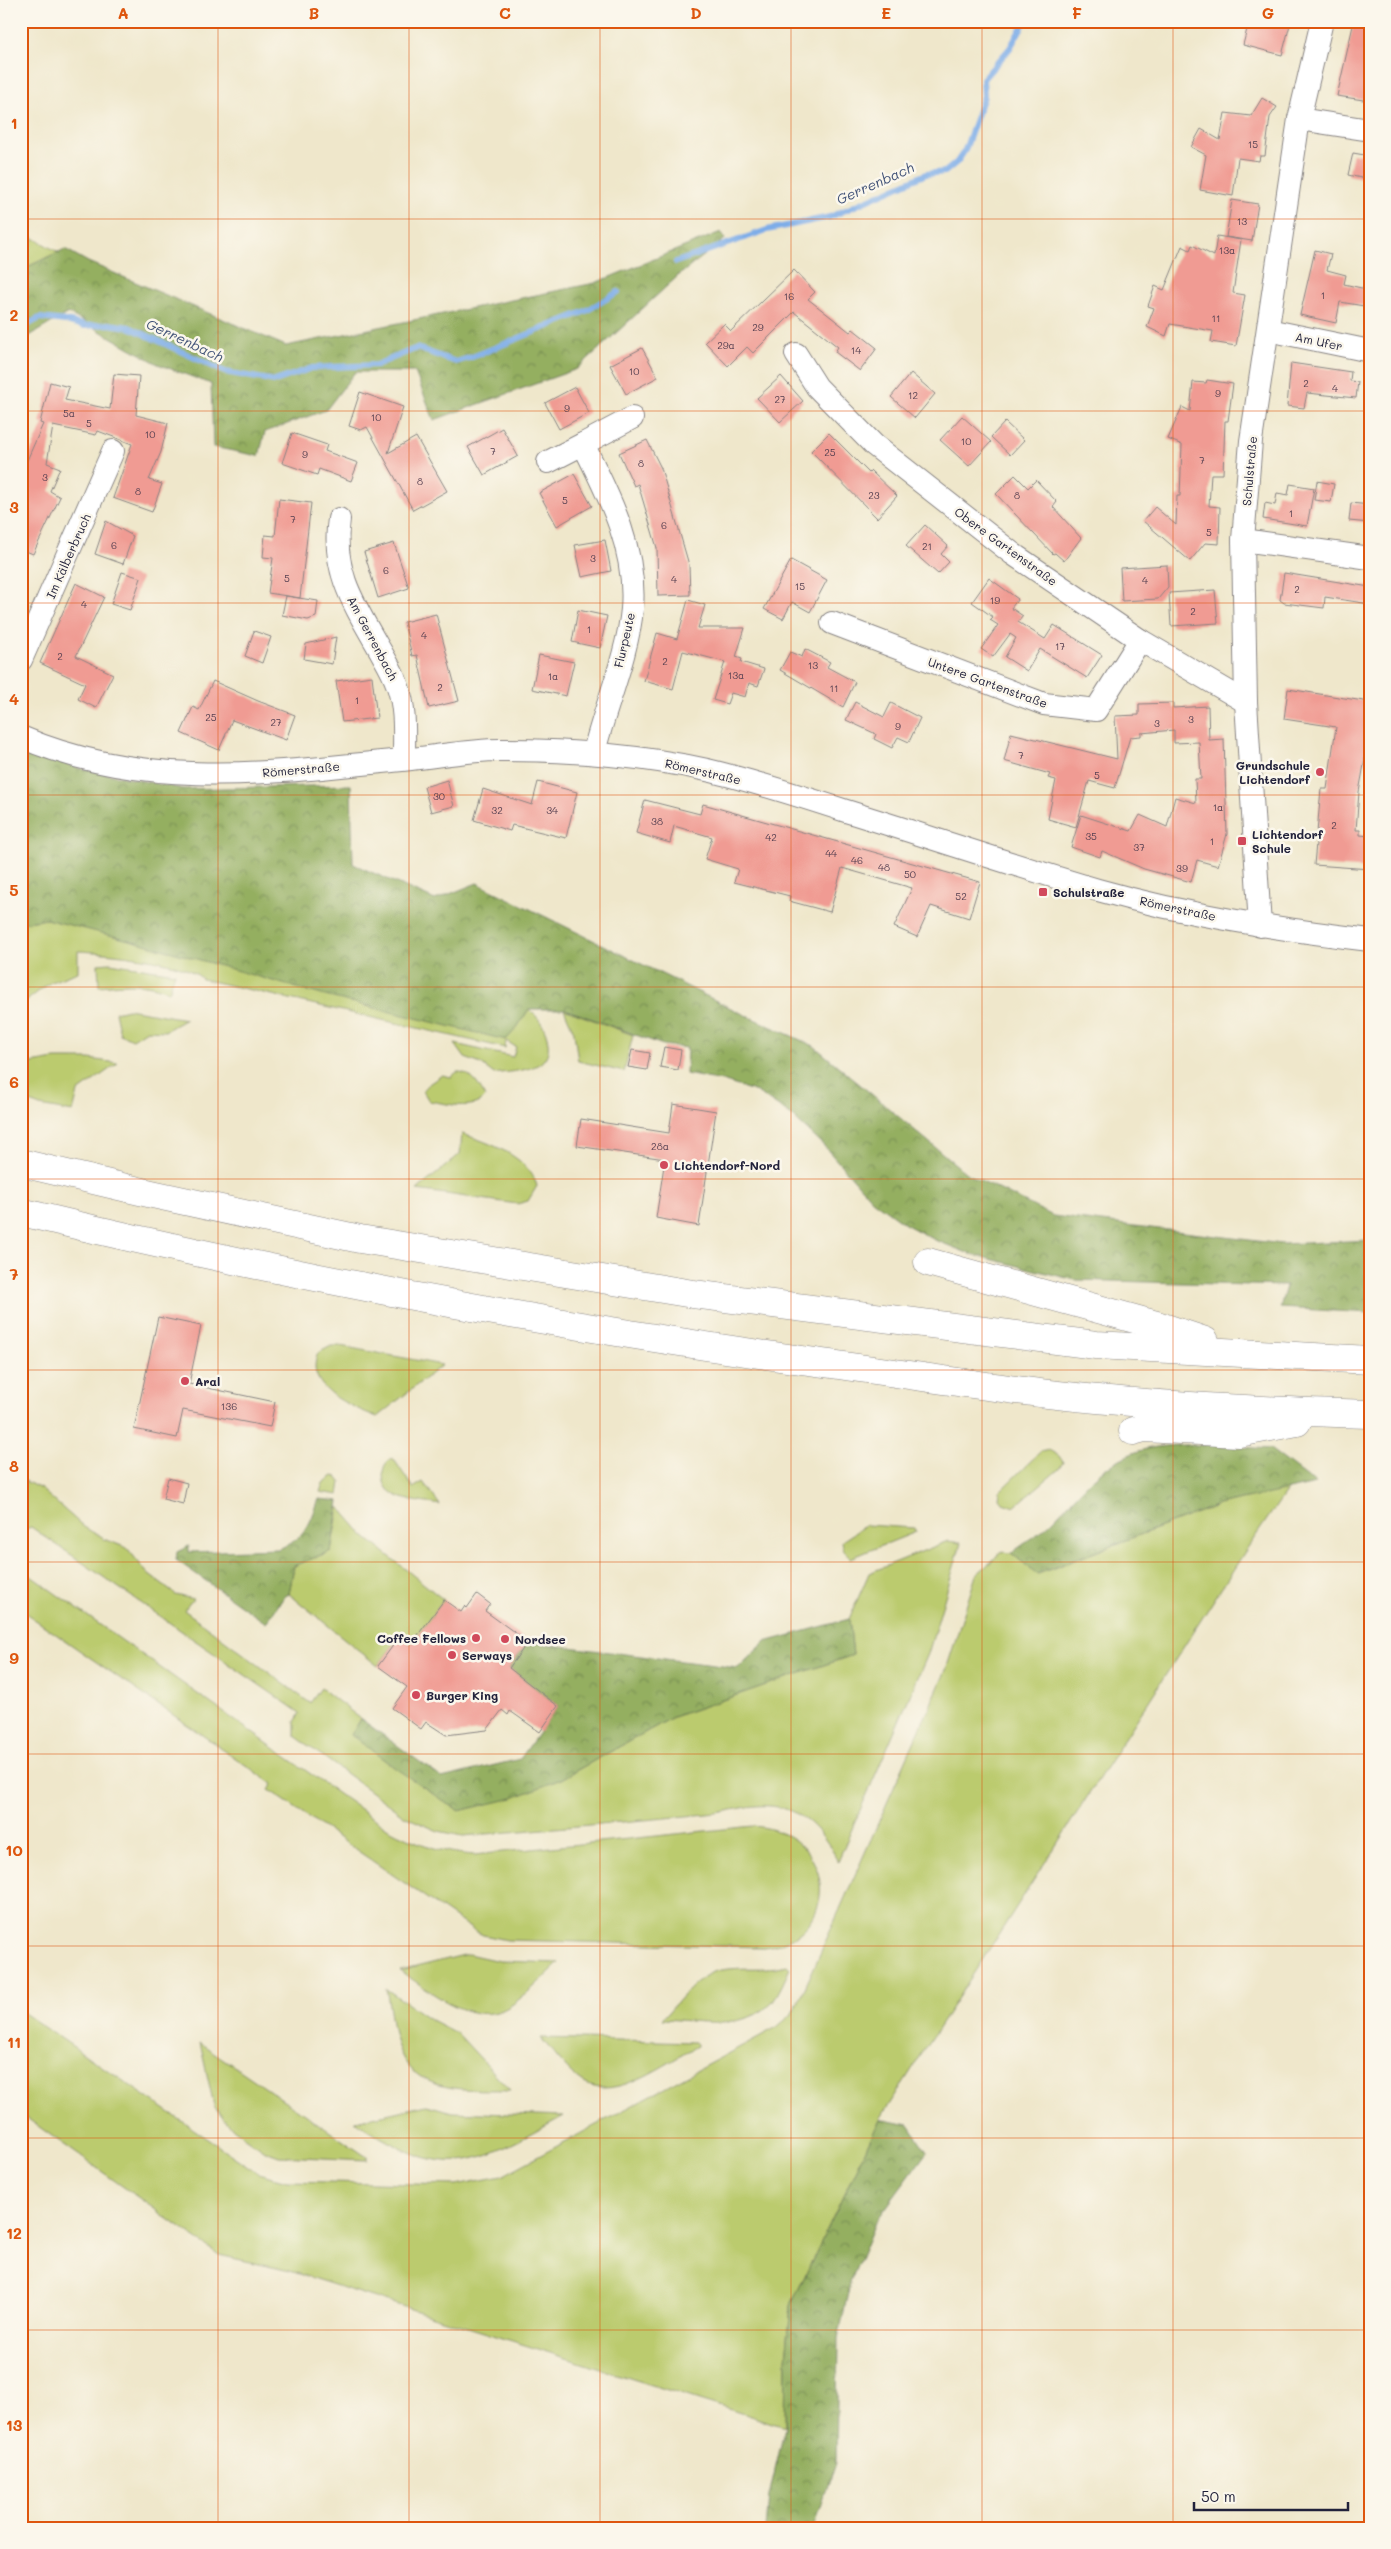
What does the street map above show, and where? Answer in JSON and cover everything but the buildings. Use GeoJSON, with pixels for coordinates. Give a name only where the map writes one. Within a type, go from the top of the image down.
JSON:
{"type":"FeatureCollection","features":[{"type":"Feature","properties":{"kind":"highway"},"geometry":{"type":"LineString","coordinates":[[21,1163],[152,1194],[360,1238],[683,1292],[1096,1345],[1370,1360]]}},
{"type":"Feature","properties":{"kind":"highway"},"geometry":{"type":"LineString","coordinates":[[21,1212],[134,1239],[313,1277],[684,1344],[1050,1394],[1226,1408],[1356,1414]]}},
{"type":"Feature","properties":{"kind":"highway"},"geometry":{"type":"LineString","coordinates":[[928,1262],[1160,1326],[1234,1352]]}},
{"type":"Feature","properties":{"kind":"highway"},"geometry":{"type":"LineString","coordinates":[[1133,1431],[1144,1428],[1239,1433],[1356,1414]]}},
{"type":"Feature","properties":{"kind":"street","name":"Schulstraße"},"geometry":{"type":"LineString","coordinates":[[1260,926],[1246,702],[1243,540],[1251,441],[1299,119],[1322,21]]}},
{"type":"Feature","properties":{"kind":"street"},"geometry":{"type":"LineString","coordinates":[[1299,119],[1370,130]]}},
{"type":"Feature","properties":{"kind":"street","name":"Am Ufer"},"geometry":{"type":"LineString","coordinates":[[1268,330],[1370,351]]}},
{"type":"Feature","properties":{"kind":"street","name":"Obere Gartenstraße"},"geometry":{"type":"LineString","coordinates":[[796,354],[817,387],[874,445],[1013,554],[1140,640],[1246,702]]}},
{"type":"Feature","properties":{"kind":"street"},"geometry":{"type":"LineString","coordinates":[[548,462],[632,418]]}},
{"type":"Feature","properties":{"kind":"street","name":"Flurpeute"},"geometry":{"type":"LineString","coordinates":[[583,444],[607,492],[622,529],[630,565],[632,609],[621,662],[594,752]]}},
{"type":"Feature","properties":{"kind":"street","name":"Im Kälberbruch"},"geometry":{"type":"LineString","coordinates":[[21,660],[113,451]]}},
{"type":"Feature","properties":{"kind":"street","name":"Am Gerrenbach"},"geometry":{"type":"LineString","coordinates":[[338,519],[335,541],[339,564],[349,594],[398,684],[404,722],[404,759]]}},
{"type":"Feature","properties":{"kind":"street"},"geometry":{"type":"LineString","coordinates":[[1243,540],[1370,558]]}},
{"type":"Feature","properties":{"kind":"street","name":"Untere Gartenstraße"},"geometry":{"type":"LineString","coordinates":[[832,623],[1044,704],[1096,710],[1140,640]]}},
{"type":"Feature","properties":{"kind":"street","name":"Römerstraße"},"geometry":{"type":"LineString","coordinates":[[21,737],[82,757],[127,767],[184,774],[281,772],[496,750],[594,752],[707,770],[811,800],[1096,889],[1260,926],[1370,940]]}},
{"type":"Feature","properties":{"kind":"green space"},"geometry":{"type":"Polygon","coordinates":[[[21,231],[58,252],[21,270],[21,231]]]}},
{"type":"Feature","properties":{"kind":"green space"},"geometry":{"type":"Polygon","coordinates":[[[721,232],[725,239],[678,276],[577,369],[434,420],[415,372],[355,372],[326,410],[265,432],[259,456],[213,447],[211,384],[158,364],[68,313],[21,341],[21,270],[65,249],[88,262],[286,346],[595,283],[721,232]]]}},
{"type":"Feature","properties":{"kind":"green space"},"geometry":{"type":"Polygon","coordinates":[[[21,749],[82,769],[184,789],[351,785],[353,864],[435,900],[477,883],[743,1014],[814,1046],[966,1173],[1053,1216],[1282,1244],[1370,1240],[1370,1313],[1280,1308],[1286,1286],[1075,1280],[970,1254],[935,1240],[905,1224],[872,1200],[824,1146],[792,1116],[757,1092],[722,1081],[686,1074],[687,1048],[663,1045],[565,1009],[529,1009],[506,1040],[325,996],[141,943],[46,919],[21,923],[21,749]]]}},
{"type":"Feature","properties":{"kind":"green space"},"geometry":{"type":"Polygon","coordinates":[[[46,919],[516,1029],[529,1009],[538,1018],[547,1037],[548,1048],[546,1057],[541,1063],[524,1070],[494,1074],[481,1064],[465,1058],[455,1044],[513,1057],[516,1047],[506,1041],[505,1048],[202,979],[193,972],[180,967],[124,955],[78,951],[78,972],[51,982],[21,1005],[21,923],[46,919]]]}},
{"type":"Feature","properties":{"kind":"green space"},"geometry":{"type":"Polygon","coordinates":[[[110,963],[175,973],[169,992],[144,985],[99,986],[98,964],[110,963]]]}},
{"type":"Feature","properties":{"kind":"green space"},"geometry":{"type":"Polygon","coordinates":[[[128,1009],[186,1019],[165,1031],[147,1030],[133,1039],[120,1034],[115,1012],[128,1009]]]}},
{"type":"Feature","properties":{"kind":"green space"},"geometry":{"type":"Polygon","coordinates":[[[564,1009],[633,1035],[624,1072],[578,1061],[574,1032],[564,1009]]]}},
{"type":"Feature","properties":{"kind":"green space"},"geometry":{"type":"Polygon","coordinates":[[[55,1059],[89,1059],[118,1063],[78,1092],[73,1112],[40,1106],[25,1100],[21,1094],[21,1071],[26,1064],[55,1059]]]}},
{"type":"Feature","properties":{"kind":"green space"},"geometry":{"type":"Polygon","coordinates":[[[457,1072],[462,1072],[470,1077],[485,1097],[480,1102],[467,1105],[451,1105],[429,1101],[423,1091],[426,1086],[442,1075],[451,1077],[457,1072]]]}},
{"type":"Feature","properties":{"kind":"green space"},"geometry":{"type":"Polygon","coordinates":[[[462,1134],[484,1141],[507,1152],[526,1167],[533,1176],[537,1186],[528,1201],[517,1204],[417,1190],[460,1154],[462,1134]]]}},
{"type":"Feature","properties":{"kind":"green space"},"geometry":{"type":"Polygon","coordinates":[[[331,1346],[340,1346],[442,1365],[377,1417],[332,1394],[317,1377],[315,1366],[318,1353],[331,1346]]]}},
{"type":"Feature","properties":{"kind":"green space"},"geometry":{"type":"Polygon","coordinates":[[[1208,1445],[1270,1449],[1316,1484],[1218,1505],[1037,1574],[1011,1553],[1046,1527],[1093,1478],[1126,1456],[1156,1447],[1208,1445]]]}},
{"type":"Feature","properties":{"kind":"green space"},"geometry":{"type":"Polygon","coordinates":[[[1049,1450],[1059,1456],[1063,1462],[1059,1469],[1014,1507],[1003,1503],[999,1498],[1000,1491],[1040,1452],[1049,1450]]]}},
{"type":"Feature","properties":{"kind":"green space"},"geometry":{"type":"Polygon","coordinates":[[[393,1458],[413,1488],[423,1482],[440,1505],[413,1501],[395,1495],[389,1490],[384,1483],[383,1471],[387,1463],[393,1458]]]}},
{"type":"Feature","properties":{"kind":"green space"},"geometry":{"type":"Polygon","coordinates":[[[333,1476],[337,1477],[341,1482],[339,1495],[320,1492],[323,1483],[333,1476]]]}},
{"type":"Feature","properties":{"kind":"green space"},"geometry":{"type":"Polygon","coordinates":[[[21,1479],[41,1489],[84,1527],[104,1539],[127,1548],[148,1574],[176,1595],[193,1599],[184,1610],[310,1703],[321,1688],[361,1719],[351,1735],[459,1811],[561,1779],[673,1717],[853,1655],[849,1619],[869,1573],[948,1541],[961,1543],[928,1654],[838,1861],[828,1843],[809,1822],[792,1812],[772,1806],[753,1806],[716,1813],[616,1823],[463,1836],[438,1831],[404,1816],[295,1736],[295,1722],[300,1713],[31,1527],[21,1531],[21,1479]]]}},
{"type":"Feature","properties":{"kind":"green space"},"geometry":{"type":"Polygon","coordinates":[[[1288,1489],[1246,1550],[880,2119],[791,2305],[786,2361],[785,2427],[290,2271],[219,2255],[21,2114],[21,2011],[258,2173],[287,2181],[456,2185],[502,2176],[777,2027],[791,2015],[800,1999],[946,1670],[976,1575],[1002,1552],[1011,1553],[1038,1574],[1218,1505],[1288,1489]]]}},
{"type":"Feature","properties":{"kind":"green space"},"geometry":{"type":"Polygon","coordinates":[[[319,1499],[339,1501],[331,1551],[294,1566],[289,1594],[284,1597],[266,1623],[176,1560],[177,1552],[189,1546],[189,1552],[278,1549],[301,1535],[309,1524],[319,1499]]]}},
{"type":"Feature","properties":{"kind":"green space"},"geometry":{"type":"Polygon","coordinates":[[[339,1507],[364,1536],[444,1600],[411,1644],[400,1636],[378,1666],[289,1594],[294,1566],[331,1551],[339,1507]]]}},
{"type":"Feature","properties":{"kind":"green space"},"geometry":{"type":"Polygon","coordinates":[[[866,1525],[914,1528],[916,1532],[851,1558],[844,1551],[842,1541],[866,1525]]]}},
{"type":"Feature","properties":{"kind":"green space"},"geometry":{"type":"Polygon","coordinates":[[[21,1569],[387,1828],[408,1838],[440,1850],[474,1855],[753,1826],[781,1833],[802,1846],[815,1865],[820,1886],[818,1907],[807,1926],[789,1940],[763,1947],[507,1940],[483,1935],[269,1790],[273,1784],[21,1610],[21,1569]]]}},
{"type":"Feature","properties":{"kind":"green space"},"geometry":{"type":"Polygon","coordinates":[[[849,1619],[853,1655],[673,1717],[561,1779],[513,1798],[459,1811],[395,1768],[351,1735],[361,1719],[442,1778],[520,1759],[558,1706],[509,1668],[528,1642],[738,1668],[765,1642],[849,1619]]]}},
{"type":"Feature","properties":{"kind":"green space"},"geometry":{"type":"Polygon","coordinates":[[[468,1954],[499,1961],[559,1963],[513,2004],[499,2011],[484,2013],[469,2011],[439,1998],[400,1971],[468,1954]]]}},
{"type":"Feature","properties":{"kind":"green space"},"geometry":{"type":"Polygon","coordinates":[[[787,1965],[790,1968],[775,1998],[761,2011],[749,2017],[735,2021],[720,2022],[662,2019],[688,1990],[712,1972],[729,1969],[771,1968],[787,1965]]]}},
{"type":"Feature","properties":{"kind":"green space"},"geometry":{"type":"Polygon","coordinates":[[[386,1989],[433,2021],[458,2034],[510,2090],[452,2088],[438,2085],[413,2071],[404,2060],[397,2044],[386,1989]]]}},
{"type":"Feature","properties":{"kind":"green space"},"geometry":{"type":"Polygon","coordinates":[[[541,2038],[695,2042],[697,2046],[642,2078],[626,2084],[597,2088],[584,2083],[572,2073],[541,2038]]]}},
{"type":"Feature","properties":{"kind":"green space"},"geometry":{"type":"Polygon","coordinates":[[[200,2043],[367,2157],[367,2160],[279,2156],[263,2150],[233,2129],[214,2106],[200,2043]]]}},
{"type":"Feature","properties":{"kind":"green space"},"geometry":{"type":"Polygon","coordinates":[[[427,2105],[452,2112],[564,2116],[506,2147],[482,2156],[460,2161],[438,2160],[414,2154],[387,2141],[355,2121],[427,2105]]]}},
{"type":"Feature","properties":{"kind":"green space"},"geometry":{"type":"Polygon","coordinates":[[[880,2119],[909,2125],[927,2152],[874,2224],[850,2283],[838,2339],[836,2462],[814,2528],[766,2528],[769,2496],[785,2427],[786,2361],[791,2305],[880,2119]]]}},
{"type":"Feature","properties":{"kind":"waterway","name":"Gerrenbach"},"geometry":{"type":"LineString","coordinates":[[676,262],[767,230],[830,217],[926,174],[945,172],[957,162],[965,150],[984,96],[983,79],[1010,48],[1025,21]]}},
{"type":"Feature","properties":{"kind":"waterway","name":"Gerrenbach"},"geometry":{"type":"LineString","coordinates":[[21,328],[40,318],[66,321],[85,326],[109,324],[129,327],[225,372],[275,381],[312,368],[376,365],[417,348],[456,362],[586,311],[618,292]]}},
{"type":"Feature","properties":{"kind":"place","name":"Grundschule Lichtendorf"},"geometry":{"type":"Point","coordinates":[1320,772]}},
{"type":"Feature","properties":{"kind":"place","name":"Lichtendorf Schule"},"geometry":{"type":"Point","coordinates":[1242,841]}},
{"type":"Feature","properties":{"kind":"place","name":"Schulstraße"},"geometry":{"type":"Point","coordinates":[1043,892]}},
{"type":"Feature","properties":{"kind":"place","name":"Lichtendorf-Nord"},"geometry":{"type":"Point","coordinates":[664,1165]}},
{"type":"Feature","properties":{"kind":"place","name":"Aral"},"geometry":{"type":"Point","coordinates":[185,1381]}},
{"type":"Feature","properties":{"kind":"place","name":"Coffee Fellows"},"geometry":{"type":"Point","coordinates":[476,1638]}},
{"type":"Feature","properties":{"kind":"place","name":"Nordsee"},"geometry":{"type":"Point","coordinates":[505,1639]}},
{"type":"Feature","properties":{"kind":"place","name":"Serways"},"geometry":{"type":"Point","coordinates":[452,1655]}},
{"type":"Feature","properties":{"kind":"place","name":"Burger King"},"geometry":{"type":"Point","coordinates":[416,1695]}}]}
